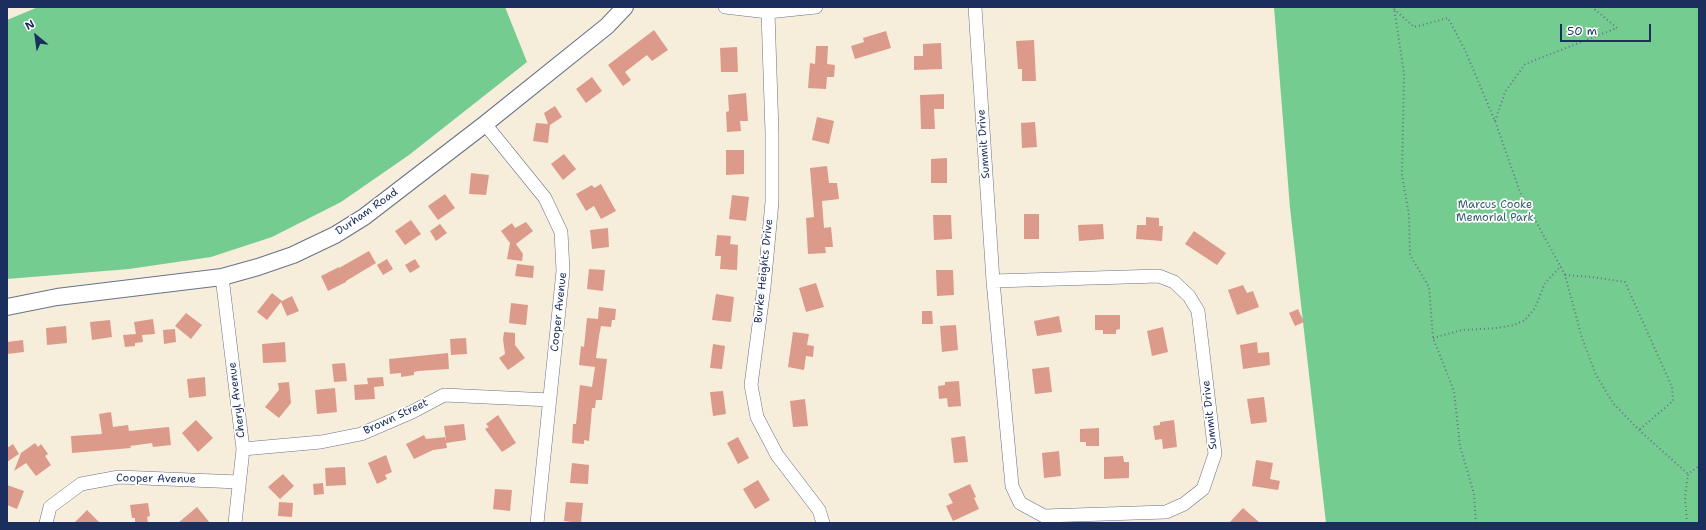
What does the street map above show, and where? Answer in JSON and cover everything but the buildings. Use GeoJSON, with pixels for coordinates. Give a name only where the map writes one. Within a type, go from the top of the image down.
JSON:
{"type":"FeatureCollection","features":[{"type":"Feature","properties":{"kind":"main road","name":"Durham Road"},"geometry":{"type":"LineString","coordinates":[[7,307],[57,297],[222,277],[258,268],[293,255],[335,235],[364,217],[486,124],[601,30],[625,7]]}},
{"type":"Feature","properties":{"kind":"street"},"geometry":{"type":"LineString","coordinates":[[725,7],[768,12],[816,7]]}},
{"type":"Feature","properties":{"kind":"street","name":"Summit Drive"},"geometry":{"type":"LineString","coordinates":[[975,7],[993,281],[1012,486],[1020,503],[1044,516],[1166,512],[1184,504],[1202,489],[1215,454],[1198,311],[1189,296],[1174,282],[1159,276],[993,281]]}},
{"type":"Feature","properties":{"kind":"street","name":"Burke Heights Drive"},"geometry":{"type":"LineString","coordinates":[[768,12],[772,133],[772,202],[764,286],[751,385],[757,417],[777,455],[819,510],[823,523]]}},
{"type":"Feature","properties":{"kind":"street","name":"Cooper Avenue"},"geometry":{"type":"LineString","coordinates":[[486,124],[545,198],[561,232],[563,272],[537,523]]}},
{"type":"Feature","properties":{"kind":"street","name":"Cheryl Avenue"},"geometry":{"type":"LineString","coordinates":[[222,277],[243,449],[235,523]]}},
{"type":"Feature","properties":{"kind":"street","name":"Brown Street"},"geometry":{"type":"LineString","coordinates":[[243,449],[321,442],[361,434],[412,412],[444,395],[550,400]]}},
{"type":"Feature","properties":{"kind":"street","name":"Cooper Avenue"},"geometry":{"type":"LineString","coordinates":[[46,523],[50,507],[81,484],[119,477],[239,482]]}},
{"type":"Feature","properties":{"kind":"path"},"geometry":{"type":"LineString","coordinates":[[1495,121],[1505,92],[1525,64],[1617,28],[1592,7]]}},
{"type":"Feature","properties":{"kind":"path"},"geometry":{"type":"LineString","coordinates":[[1394,8],[1414,27],[1448,18],[1465,50],[1495,121],[1520,192],[1565,275],[1582,338],[1596,375],[1613,403],[1639,430],[1688,474]]}},
{"type":"Feature","properties":{"kind":"path"},"geometry":{"type":"LineString","coordinates":[[1394,8],[1404,74],[1402,175],[1409,215],[1410,254],[1429,288],[1433,338],[1454,391],[1460,446],[1474,494],[1476,523]]}},
{"type":"Feature","properties":{"kind":"path"},"geometry":{"type":"LineString","coordinates":[[1433,338],[1462,330],[1497,328],[1514,325],[1525,320],[1535,308],[1545,283],[1561,266]]}},
{"type":"Feature","properties":{"kind":"path"},"geometry":{"type":"LineString","coordinates":[[1565,275],[1626,282],[1672,387],[1674,401],[1639,430]]}},
{"type":"Feature","properties":{"kind":"path"},"geometry":{"type":"LineString","coordinates":[[1687,523],[1685,497],[1688,474],[1699,466]]}},
{"type":"Feature","properties":{"kind":"green space"},"geometry":{"type":"Polygon","coordinates":[[[38,7],[505,7],[527,62],[409,155],[341,202],[272,237],[211,257],[129,269],[7,279],[7,20],[38,7]]]}},
{"type":"Feature","properties":{"kind":"green space","name":"Marcus Cooke Memorial Park"},"geometry":{"type":"Polygon","coordinates":[[[1274,7],[1699,7],[1699,523],[1326,523],[1290,208],[1274,7]]]}}]}
